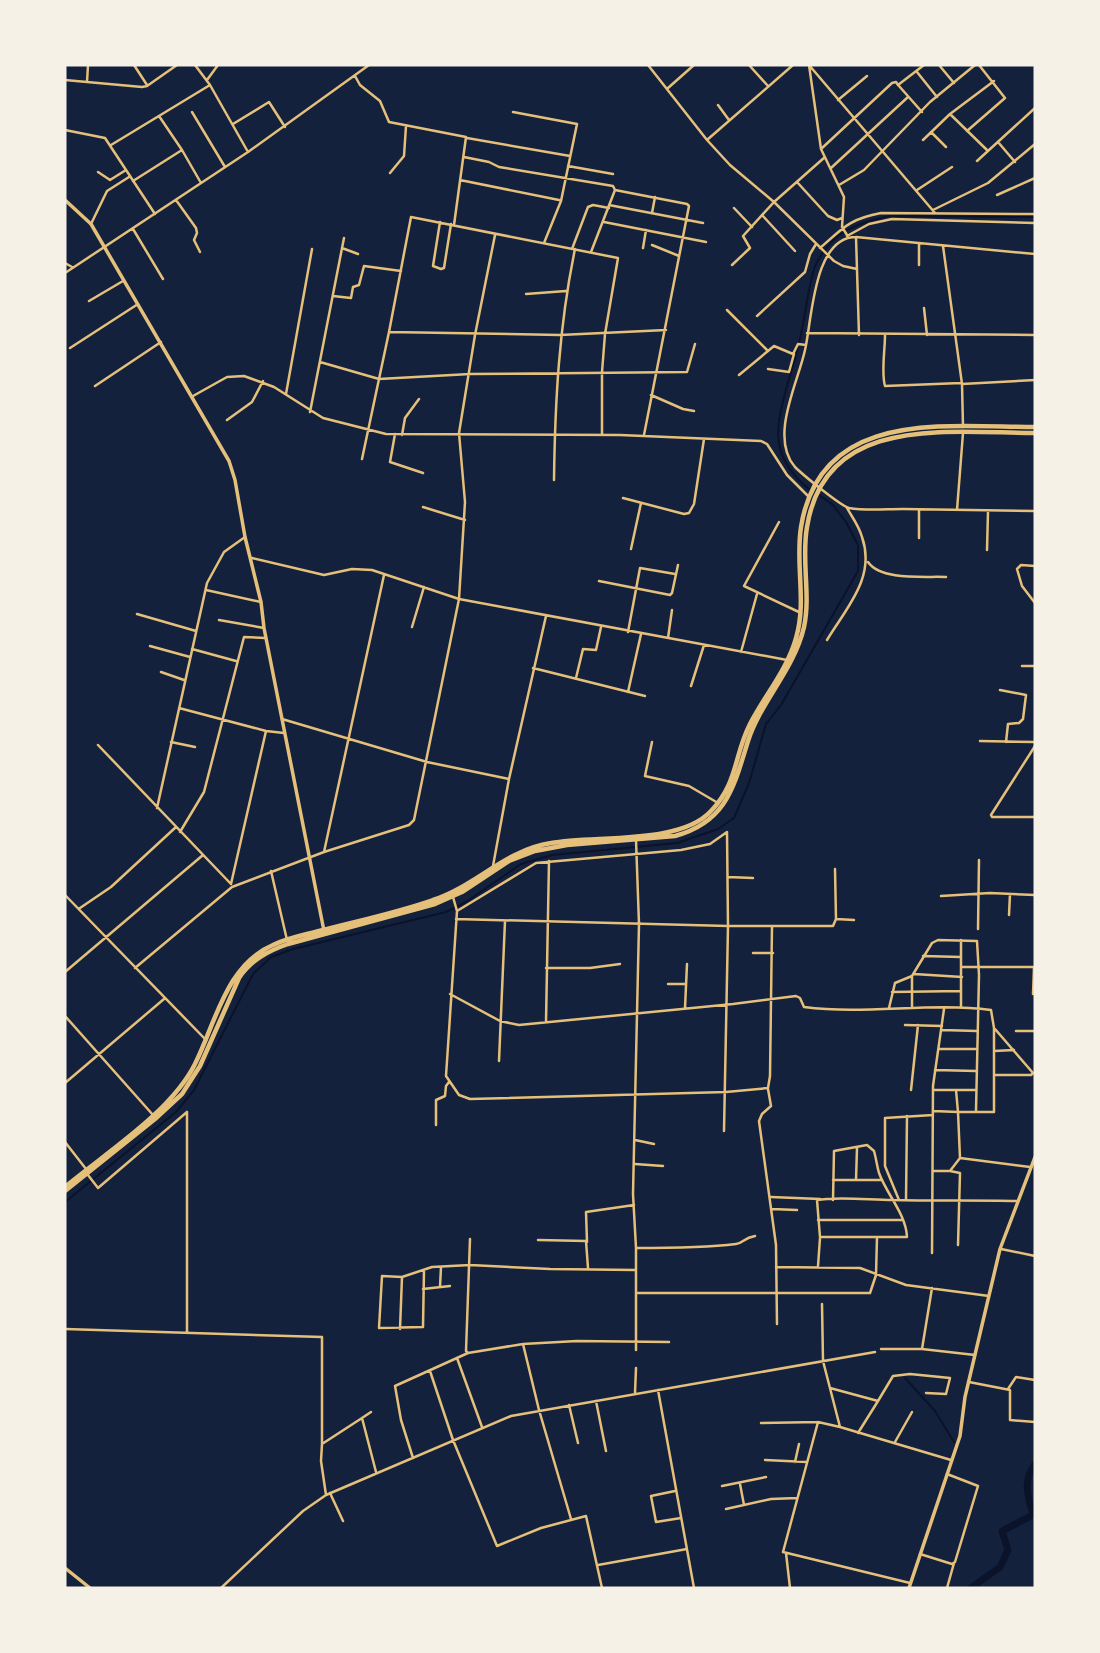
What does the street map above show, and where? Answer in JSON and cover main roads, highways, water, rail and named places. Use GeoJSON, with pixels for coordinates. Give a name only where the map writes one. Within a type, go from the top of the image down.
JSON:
{"type":"FeatureCollection","features":[{"type":"Feature","properties":{"kind":"highway"},"geometry":{"type":"LineString","coordinates":[[65,1189],[178,1092],[208,1041],[241,967],[261,951],[286,940],[453,898],[509,861],[535,851],[660,834],[686,828],[708,815],[733,779],[750,724],[787,660],[801,628],[799,543],[802,521],[814,492],[842,461],[876,441],[915,432],[1035,427]]}},
{"type":"Feature","properties":{"kind":"highway"},"geometry":{"type":"LineString","coordinates":[[1001,430],[1035,433]]}},
{"type":"Feature","properties":{"kind":"highway"},"geometry":{"type":"LineString","coordinates":[[218,1018],[239,978],[253,961],[274,949],[434,900],[461,888],[493,866],[533,846],[566,840],[636,841],[688,833],[708,821],[723,806],[739,776],[751,733],[792,661],[801,628],[806,533],[814,492]]}},
{"type":"Feature","properties":{"kind":"highway"},"geometry":{"type":"LineString","coordinates":[[87,1171],[155,1119],[182,1094],[192,1079],[208,1041]]}},
{"type":"Feature","properties":{"kind":"main road"},"geometry":{"type":"LineString","coordinates":[[65,200],[91,224],[218,439],[233,473],[261,602],[324,932]]}},
{"type":"Feature","properties":{"kind":"main road"},"geometry":{"type":"LineString","coordinates":[[910,1586],[960,1436],[969,1382],[1000,1249],[1035,1157]]}},
{"type":"Feature","properties":{"kind":"main road"},"geometry":{"type":"LineString","coordinates":[[65,1568],[90,1588]]}},
{"type":"Feature","properties":{"kind":"waterway"},"geometry":{"type":"LineString","coordinates":[[812,491],[788,466],[778,437],[781,410],[801,334],[814,269],[826,249],[840,234],[889,216],[1035,217]]}},
{"type":"Feature","properties":{"kind":"waterway"},"geometry":{"type":"LineString","coordinates":[[65,1202],[176,1112],[194,1090],[253,974],[271,957],[293,949],[446,912],[466,902],[521,864],[552,855],[677,843],[718,829],[734,818],[749,783],[766,724],[781,705],[858,571],[858,545],[833,505],[819,495]]}},
{"type":"Feature","properties":{"kind":"waterway"},"geometry":{"type":"LineString","coordinates":[[905,1378],[935,1411],[954,1442]]}},
{"type":"Feature","properties":{"kind":"waterway"},"geometry":{"type":"LineString","coordinates":[[971,1588],[1000,1567],[1008,1550],[1002,1531],[1033,1515],[1027,1483],[1035,1464]]}}]}
